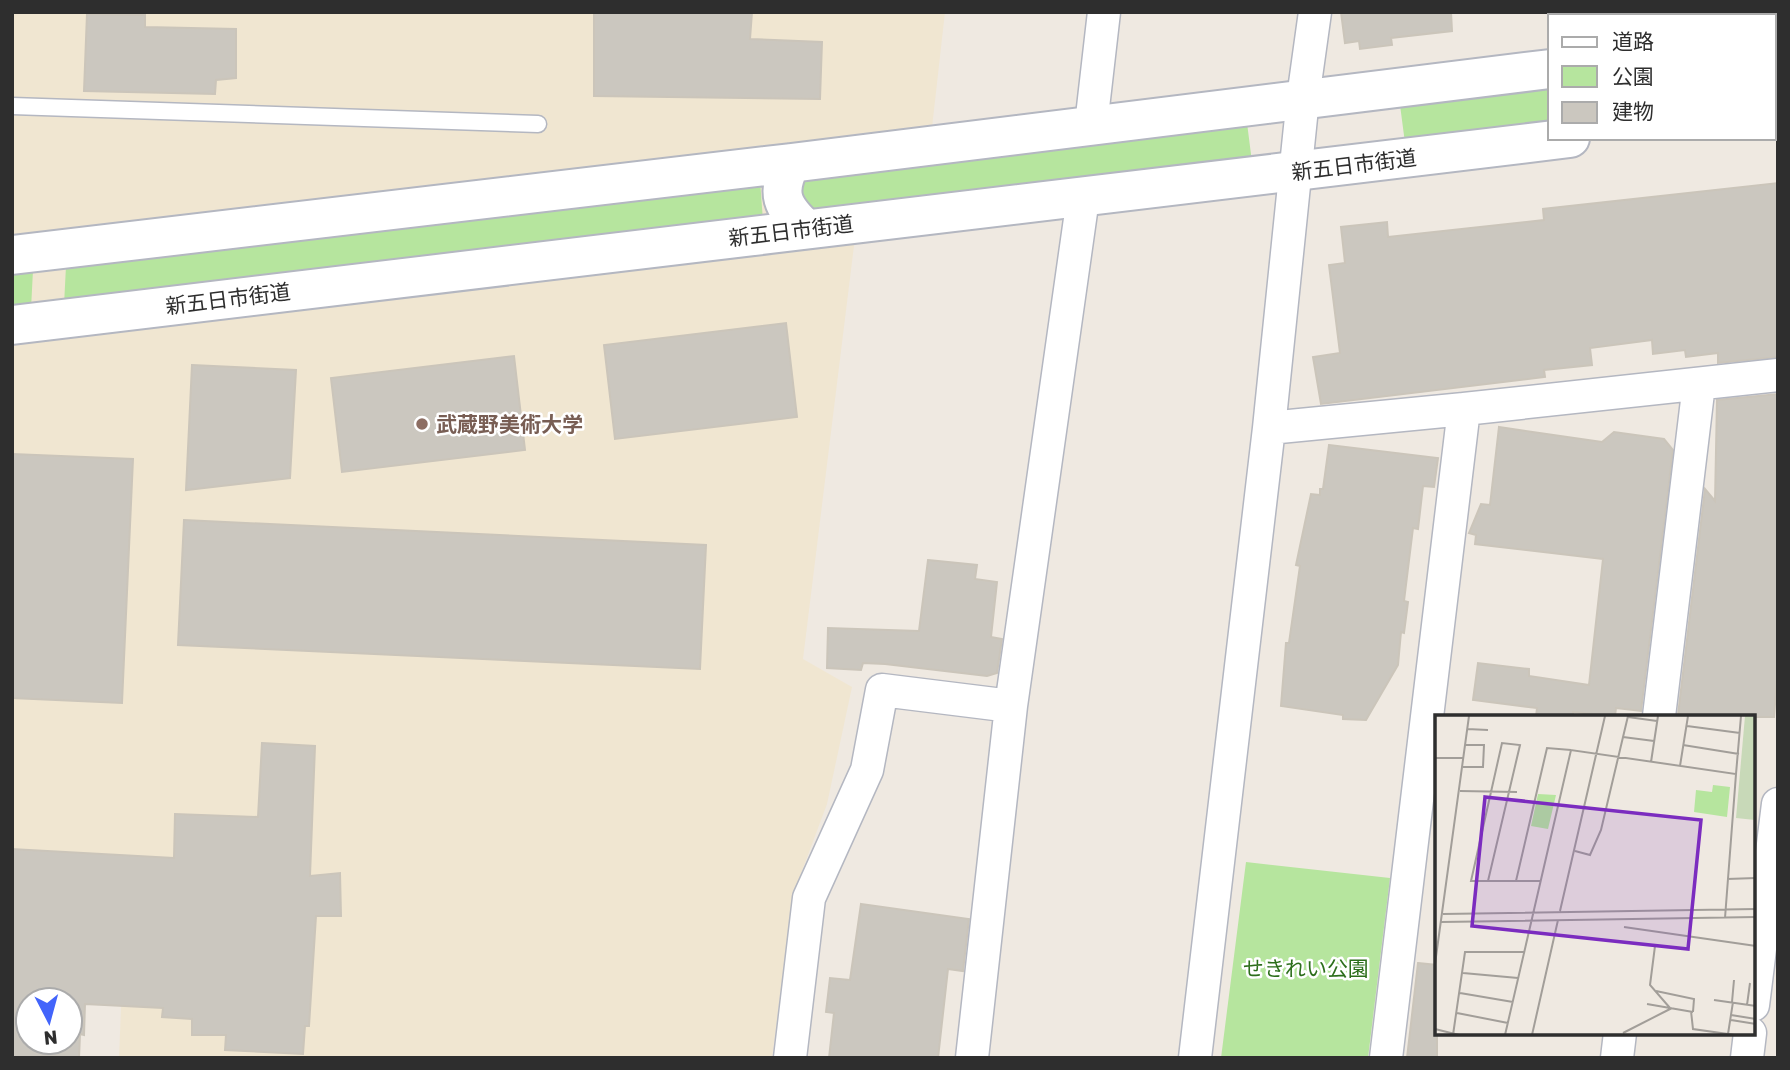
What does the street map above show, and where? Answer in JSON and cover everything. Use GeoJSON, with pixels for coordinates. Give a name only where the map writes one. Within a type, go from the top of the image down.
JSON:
{"type":"FeatureCollection","features":[{"type":"Feature","properties":{"kind":"street"},"geometry":{"type":"LineString","coordinates":[[1091,125],[1104,12]]}},
{"type":"Feature","properties":{"kind":"street"},"geometry":{"type":"LineString","coordinates":[[1195,1058],[1315,12]]}},
{"type":"Feature","properties":{"kind":"street"},"geometry":{"type":"LineString","coordinates":[[12,255],[791,163],[1548,69]]}},
{"type":"Feature","properties":{"kind":"street","name":"新五日市街道"},"geometry":{"type":"LineString","coordinates":[[12,325],[1554,140]]}},
{"type":"Feature","properties":{"kind":"street"},"geometry":{"type":"LineString","coordinates":[[791,163],[782,179],[782,193],[787,209],[806,229]]}},
{"type":"Feature","properties":{"kind":"street"},"geometry":{"type":"LineString","coordinates":[[972,1058],[1011,706],[1083,198]]}},
{"type":"Feature","properties":{"kind":"street"},"geometry":{"type":"LineString","coordinates":[[1269,428],[1778,374]]}},
{"type":"Feature","properties":{"kind":"street"},"geometry":{"type":"LineString","coordinates":[[1659,715],[1699,384]]}},
{"type":"Feature","properties":{"kind":"street"},"geometry":{"type":"LineString","coordinates":[[1385,1058],[1464,409]]}},
{"type":"Feature","properties":{"kind":"street"},"geometry":{"type":"LineString","coordinates":[[790,1058],[809,898],[867,770],[882,690],[1011,706]]}},
{"type":"Feature","properties":{"kind":"street"},"geometry":{"type":"LineString","coordinates":[[1755,989],[1778,804]]}},
{"type":"Feature","properties":{"kind":"street"},"geometry":{"type":"LineString","coordinates":[[1617,1058],[1620,1035]]}},
{"type":"Feature","properties":{"kind":"street"},"geometry":{"type":"LineString","coordinates":[[1747,1058],[1750,1035]]}},
{"type":"Feature","properties":{"kind":"lane"},"geometry":{"type":"LineString","coordinates":[[12,106],[538,124]]}},
{"type":"Feature","properties":{"kind":"shaded area","name":"武蔵野美術大学"},"geometry":{"type":"Polygon","coordinates":[[[12,12],[945,12],[926,181],[861,189],[803,659],[852,687],[827,804],[793,895],[772,1058],[119,1058],[125,911],[12,905],[12,12]]]}},
{"type":"Feature","properties":{"kind":"green space"},"geometry":{"type":"Polygon","coordinates":[[[1548,86],[1548,126],[1405,143],[1400,105],[1548,86]]]}},
{"type":"Feature","properties":{"kind":"green space"},"geometry":{"type":"Polygon","coordinates":[[[1247,123],[1252,162],[805,213],[798,183],[804,177],[1247,123]]]}},
{"type":"Feature","properties":{"kind":"green space"},"geometry":{"type":"Polygon","coordinates":[[[760,180],[763,221],[64,305],[66,266],[760,180]]]}},
{"type":"Feature","properties":{"kind":"green space"},"geometry":{"type":"Polygon","coordinates":[[[33,270],[31,309],[12,312],[12,273],[33,270]]]}},
{"type":"Feature","properties":{"kind":"green space","name":"せきれい公園"},"geometry":{"type":"Polygon","coordinates":[[[1246,862],[1390,878],[1368,1058],[1221,1058],[1246,862]]]}},
{"type":"Feature","properties":{"kind":"building"},"geometry":{"type":"Polygon","coordinates":[[[594,12],[752,12],[750,39],[822,42],[820,99],[594,96],[594,12]]]}},
{"type":"Feature","properties":{"kind":"building"},"geometry":{"type":"Polygon","coordinates":[[[1341,12],[1451,12],[1452,31],[1391,38],[1392,45],[1360,49],[1359,41],[1345,43],[1341,12]]]}},
{"type":"Feature","properties":{"kind":"building"},"geometry":{"type":"Polygon","coordinates":[[[87,14],[145,15],[145,27],[236,29],[236,78],[216,80],[215,94],[84,91],[87,14]]]}},
{"type":"Feature","properties":{"kind":"building"},"geometry":{"type":"Polygon","coordinates":[[[1778,183],[1778,357],[1718,363],[1718,353],[1686,357],[1685,350],[1653,354],[1652,340],[1590,348],[1592,365],[1544,370],[1545,377],[1321,404],[1313,357],[1340,353],[1329,265],[1345,263],[1341,227],[1387,222],[1388,237],[1544,220],[1543,209],[1778,183]]]}},
{"type":"Feature","properties":{"kind":"building"},"geometry":{"type":"Polygon","coordinates":[[[786,323],[797,417],[615,439],[604,345],[786,323]]]}},
{"type":"Feature","properties":{"kind":"building"},"geometry":{"type":"Polygon","coordinates":[[[514,356],[525,450],[342,472],[331,378],[514,356]]]}},
{"type":"Feature","properties":{"kind":"building"},"geometry":{"type":"Polygon","coordinates":[[[192,365],[296,370],[290,478],[186,490],[192,365]]]}},
{"type":"Feature","properties":{"kind":"building"},"geometry":{"type":"Polygon","coordinates":[[[1778,394],[1778,667],[1774,717],[1678,715],[1705,489],[1715,501],[1717,400],[1778,394]]]}},
{"type":"Feature","properties":{"kind":"building"},"geometry":{"type":"Polygon","coordinates":[[[1499,427],[1602,442],[1614,432],[1664,439],[1673,450],[1641,711],[1616,708],[1615,715],[1573,712],[1573,715],[1536,715],[1537,708],[1473,700],[1478,663],[1529,669],[1529,676],[1589,685],[1603,559],[1475,544],[1476,535],[1469,533],[1481,504],[1490,505],[1499,427]]]}},
{"type":"Feature","properties":{"kind":"building"},"geometry":{"type":"Polygon","coordinates":[[[1329,445],[1438,458],[1434,487],[1423,486],[1418,529],[1413,528],[1404,601],[1408,602],[1404,633],[1401,632],[1398,665],[1366,720],[1343,719],[1343,715],[1281,706],[1286,643],[1289,643],[1300,566],[1296,565],[1311,494],[1320,495],[1320,489],[1323,489],[1329,445]]]}},
{"type":"Feature","properties":{"kind":"building"},"geometry":{"type":"Polygon","coordinates":[[[12,454],[133,459],[122,703],[12,698],[12,454]]]}},
{"type":"Feature","properties":{"kind":"building"},"geometry":{"type":"Polygon","coordinates":[[[184,520],[706,545],[700,669],[178,645],[184,520]]]}},
{"type":"Feature","properties":{"kind":"building"},"geometry":{"type":"Polygon","coordinates":[[[928,560],[977,565],[975,579],[997,582],[991,637],[1002,639],[997,673],[987,676],[863,663],[861,670],[827,668],[828,628],[919,631],[928,560]]]}},
{"type":"Feature","properties":{"kind":"building"},"geometry":{"type":"Polygon","coordinates":[[[262,743],[315,746],[310,876],[340,873],[341,916],[316,916],[309,1026],[305,1026],[303,1054],[225,1050],[226,1035],[192,1035],[192,1019],[162,1017],[163,1008],[85,1004],[84,1035],[84,986],[14,986],[14,1056],[79,1056],[12,1058],[12,849],[174,858],[175,814],[258,817],[262,743]]]}},
{"type":"Feature","properties":{"kind":"building"},"geometry":{"type":"Polygon","coordinates":[[[861,904],[969,919],[963,971],[948,969],[938,1058],[829,1058],[834,1013],[826,1012],[830,978],[850,980],[861,904]]]}},
{"type":"Feature","properties":{"kind":"building"},"geometry":{"type":"Polygon","coordinates":[[[1418,963],[1435,965],[1437,1058],[1407,1058],[1418,963]]]}},
{"type":"Feature","properties":{"kind":"place","name":"武蔵野美術大学"},"geometry":{"type":"Point","coordinates":[422,424]}}]}
